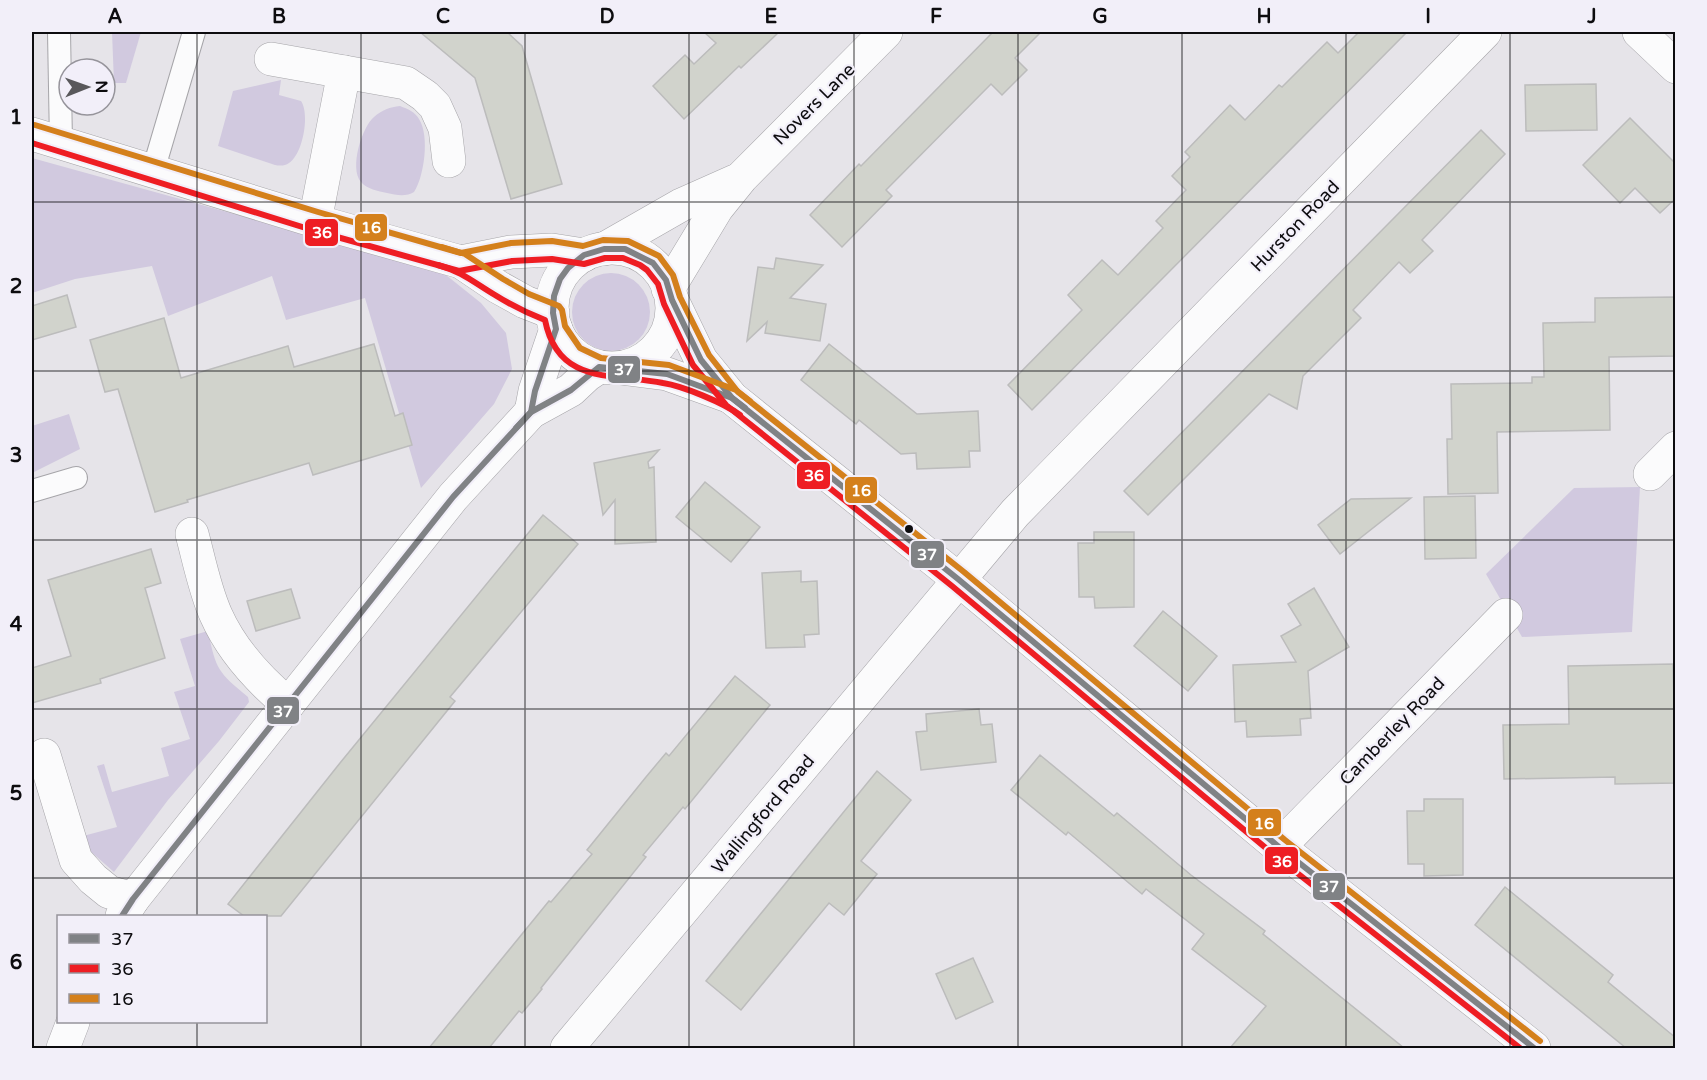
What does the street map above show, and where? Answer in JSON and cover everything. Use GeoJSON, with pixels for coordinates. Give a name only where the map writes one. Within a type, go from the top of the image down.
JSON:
{"type":"FeatureCollection","features":[{"type":"Feature","properties":{"kind":"street","name":"Novers Lane"},"geometry":{"type":"LineString","coordinates":[[670,295],[717,208],[742,177],[886,32]]}},
{"type":"Feature","properties":{"kind":"street","name":"Hurston Road"},"geometry":{"type":"LineString","coordinates":[[958,579],[1014,513],[1485,32]]}},
{"type":"Feature","properties":{"kind":"street"},"geometry":{"type":"LineString","coordinates":[[1639,32],[1676,67]]}},
{"type":"Feature","properties":{"kind":"street"},"geometry":{"type":"LineString","coordinates":[[271,58],[406,83],[435,106],[445,128],[449,160]]}},
{"type":"Feature","properties":{"kind":"street"},"geometry":{"type":"LineString","coordinates":[[315,221],[344,72]]}},
{"type":"Feature","properties":{"kind":"street"},"geometry":{"type":"LineString","coordinates":[[46,139],[315,221],[461,262],[554,321],[564,343],[574,355],[610,368],[667,374],[732,398]]}},
{"type":"Feature","properties":{"kind":"street","name":"Novers Lane"},"geometry":{"type":"LineString","coordinates":[[594,252],[681,205],[742,177]]}},
{"type":"Feature","properties":{"kind":"street"},"geometry":{"type":"LineString","coordinates":[[461,262],[511,252],[552,250],[594,252],[625,249],[653,263],[666,280],[670,295],[701,360],[732,398],[958,579],[1279,847],[1534,1048]]}},
{"type":"Feature","properties":{"kind":"street"},"geometry":{"type":"LineString","coordinates":[[531,412],[554,321],[554,296],[560,279],[568,268],[594,252]]}},
{"type":"Feature","properties":{"kind":"street"},"geometry":{"type":"LineString","coordinates":[[44,755],[76,860],[93,879],[128,908],[453,497],[531,412],[571,390],[587,375],[640,362],[657,349],[671,321],[670,295]]}},
{"type":"Feature","properties":{"kind":"street"},"geometry":{"type":"LineString","coordinates":[[1650,474],[1676,448]]}},
{"type":"Feature","properties":{"kind":"street"},"geometry":{"type":"LineString","coordinates":[[192,534],[215,614],[239,656],[261,682],[288,704]]}},
{"type":"Feature","properties":{"kind":"street","name":"Wallingford Road"},"geometry":{"type":"LineString","coordinates":[[567,1048],[958,579]]}},
{"type":"Feature","properties":{"kind":"street","name":"Camberley Road"},"geometry":{"type":"LineString","coordinates":[[1279,847],[1506,615]]}},
{"type":"Feature","properties":{"kind":"street"},"geometry":{"type":"LineString","coordinates":[[63,1048],[73,1023]]}},
{"type":"Feature","properties":{"kind":"lane"},"geometry":{"type":"LineString","coordinates":[[46,139],[59,32]]}},
{"type":"Feature","properties":{"kind":"lane"},"geometry":{"type":"LineString","coordinates":[[153,171],[194,32]]}},
{"type":"Feature","properties":{"kind":"lane"},"geometry":{"type":"LineString","coordinates":[[32,491],[76,478]]}},
{"type":"Feature","properties":{"kind":"shaded area"},"geometry":{"type":"Polygon","coordinates":[[[112,32],[141,32],[126,83],[117,83],[117,57],[113,57],[112,32]]]}},
{"type":"Feature","properties":{"kind":"shaded area"},"geometry":{"type":"Polygon","coordinates":[[[281,80],[279,95],[301,101],[304,107],[304,133],[294,158],[282,166],[218,146],[233,91],[281,80]]]}},
{"type":"Feature","properties":{"kind":"shaded area"},"geometry":{"type":"Polygon","coordinates":[[[400,106],[411,111],[419,119],[425,146],[418,185],[414,192],[404,195],[366,186],[361,182],[356,167],[361,138],[370,122],[383,111],[400,106]]]}},
{"type":"Feature","properties":{"kind":"shaded area"},"geometry":{"type":"Polygon","coordinates":[[[32,158],[441,271],[481,303],[506,333],[512,369],[494,404],[421,488],[365,298],[286,320],[272,276],[168,316],[152,266],[75,279],[32,293],[32,158]]]}},
{"type":"Feature","properties":{"kind":"shaded area"},"geometry":{"type":"Polygon","coordinates":[[[611,273],[626,276],[639,284],[647,297],[650,312],[647,327],[639,340],[626,348],[611,351],[596,348],[583,340],[575,327],[572,312],[575,297],[583,284],[596,276],[611,273]]]}},
{"type":"Feature","properties":{"kind":"shaded area"},"geometry":{"type":"Polygon","coordinates":[[[69,414],[80,449],[32,473],[32,426],[69,414]]]}},
{"type":"Feature","properties":{"kind":"shaded area"},"geometry":{"type":"Polygon","coordinates":[[[1640,487],[1632,632],[1522,637],[1486,574],[1574,488],[1640,487]]]}},
{"type":"Feature","properties":{"kind":"shaded area"},"geometry":{"type":"Polygon","coordinates":[[[208,631],[213,654],[220,669],[230,682],[248,697],[249,702],[168,800],[114,872],[89,850],[83,836],[117,827],[97,766],[104,764],[112,792],[169,776],[161,748],[190,739],[174,692],[195,686],[180,639],[208,631]]]}},
{"type":"Feature","properties":{"kind":"building"},"geometry":{"type":"Polygon","coordinates":[[[420,32],[507,32],[522,46],[562,184],[511,199],[475,78],[420,32]]]}},
{"type":"Feature","properties":{"kind":"building"},"geometry":{"type":"Polygon","coordinates":[[[704,32],[779,32],[741,68],[739,66],[684,119],[653,86],[685,55],[694,64],[716,43],[704,32]]]}},
{"type":"Feature","properties":{"kind":"building"},"geometry":{"type":"Polygon","coordinates":[[[993,32],[1041,32],[1015,58],[1027,70],[1002,95],[991,84],[886,190],[892,196],[842,247],[810,215],[993,32]]]}},
{"type":"Feature","properties":{"kind":"building"},"geometry":{"type":"Polygon","coordinates":[[[1359,32],[1407,32],[1032,410],[1008,385],[1082,310],[1068,295],[1102,260],[1118,275],[1163,228],[1156,221],[1186,190],[1172,176],[1190,157],[1185,152],[1230,105],[1245,120],[1279,85],[1282,87],[1327,42],[1338,53],[1359,32]]]}},
{"type":"Feature","properties":{"kind":"building"},"geometry":{"type":"Polygon","coordinates":[[[1596,84],[1597,130],[1526,131],[1525,85],[1596,84]]]}},
{"type":"Feature","properties":{"kind":"building"},"geometry":{"type":"Polygon","coordinates":[[[1630,118],[1676,164],[1676,198],[1660,213],[1635,188],[1620,203],[1583,165],[1630,118]]]}},
{"type":"Feature","properties":{"kind":"building"},"geometry":{"type":"Polygon","coordinates":[[[1481,130],[1505,154],[1422,240],[1433,251],[1410,273],[1399,262],[1353,310],[1361,318],[1303,376],[1297,409],[1269,394],[1148,515],[1124,491],[1481,130]]]}},
{"type":"Feature","properties":{"kind":"building"},"geometry":{"type":"Polygon","coordinates":[[[776,258],[823,265],[790,298],[826,304],[820,341],[765,333],[767,322],[747,341],[758,267],[774,269],[776,258]]]}},
{"type":"Feature","properties":{"kind":"building"},"geometry":{"type":"Polygon","coordinates":[[[67,295],[76,327],[32,340],[32,306],[67,295]]]}},
{"type":"Feature","properties":{"kind":"building"},"geometry":{"type":"Polygon","coordinates":[[[1676,297],[1676,356],[1609,357],[1610,430],[1497,432],[1498,493],[1448,494],[1447,439],[1452,439],[1451,384],[1532,383],[1532,377],[1544,377],[1543,323],[1595,322],[1595,298],[1676,297]]]}},
{"type":"Feature","properties":{"kind":"building"},"geometry":{"type":"Polygon","coordinates":[[[164,318],[181,378],[288,346],[294,367],[374,344],[395,416],[403,413],[412,445],[313,475],[309,463],[155,512],[118,389],[105,392],[90,340],[164,318]]]}},
{"type":"Feature","properties":{"kind":"building"},"geometry":{"type":"Polygon","coordinates":[[[829,344],[917,414],[978,411],[980,451],[969,451],[970,467],[917,469],[916,453],[901,454],[859,420],[856,424],[801,380],[829,344]]]}},
{"type":"Feature","properties":{"kind":"building"},"geometry":{"type":"Polygon","coordinates":[[[659,450],[648,462],[649,468],[654,467],[656,542],[615,544],[615,500],[603,515],[594,463],[659,450]]]}},
{"type":"Feature","properties":{"kind":"building"},"geometry":{"type":"Polygon","coordinates":[[[705,482],[760,527],[731,562],[676,517],[705,482]]]}},
{"type":"Feature","properties":{"kind":"building"},"geometry":{"type":"Polygon","coordinates":[[[1475,496],[1476,558],[1425,559],[1424,497],[1475,496]]]}},
{"type":"Feature","properties":{"kind":"building"},"geometry":{"type":"Polygon","coordinates":[[[1411,498],[1340,554],[1318,525],[1351,499],[1411,498]]]}},
{"type":"Feature","properties":{"kind":"building"},"geometry":{"type":"Polygon","coordinates":[[[543,515],[578,544],[450,697],[455,701],[281,916],[243,915],[228,904],[543,515]]]}},
{"type":"Feature","properties":{"kind":"building"},"geometry":{"type":"Polygon","coordinates":[[[1094,532],[1134,532],[1134,607],[1095,608],[1094,597],[1079,597],[1078,543],[1094,543],[1094,532]]]}},
{"type":"Feature","properties":{"kind":"building"},"geometry":{"type":"Polygon","coordinates":[[[151,549],[161,583],[145,588],[165,658],[100,679],[101,683],[32,703],[32,668],[71,656],[48,580],[151,549]]]}},
{"type":"Feature","properties":{"kind":"building"},"geometry":{"type":"Polygon","coordinates":[[[801,571],[801,582],[817,581],[819,634],[804,635],[805,647],[766,648],[762,573],[801,571]]]}},
{"type":"Feature","properties":{"kind":"building"},"geometry":{"type":"Polygon","coordinates":[[[1314,588],[1349,647],[1308,671],[1311,718],[1300,719],[1301,735],[1247,737],[1246,721],[1235,722],[1233,665],[1296,662],[1281,636],[1301,625],[1288,604],[1314,588]]]}},
{"type":"Feature","properties":{"kind":"building"},"geometry":{"type":"Polygon","coordinates":[[[291,589],[300,618],[256,631],[247,601],[291,589]]]}},
{"type":"Feature","properties":{"kind":"building"},"geometry":{"type":"Polygon","coordinates":[[[1163,611],[1217,656],[1188,691],[1134,646],[1163,611]]]}},
{"type":"Feature","properties":{"kind":"building"},"geometry":{"type":"Polygon","coordinates":[[[1673,664],[1676,783],[1615,784],[1615,777],[1504,779],[1503,725],[1569,724],[1568,666],[1673,664]]]}},
{"type":"Feature","properties":{"kind":"building"},"geometry":{"type":"Polygon","coordinates":[[[735,676],[770,705],[685,809],[683,807],[643,855],[646,857],[542,989],[522,1013],[519,1011],[489,1048],[429,1048],[549,901],[551,902],[592,854],[587,850],[646,777],[666,753],[669,756],[735,676]]]}},
{"type":"Feature","properties":{"kind":"building"},"geometry":{"type":"Polygon","coordinates":[[[979,709],[981,725],[992,724],[996,762],[921,770],[916,732],[927,731],[926,714],[979,709]]]}},
{"type":"Feature","properties":{"kind":"building"},"geometry":{"type":"Polygon","coordinates":[[[1040,755],[1114,816],[1117,813],[1191,875],[1265,931],[1263,934],[1404,1048],[1230,1048],[1266,1006],[1192,949],[1204,934],[1146,889],[1142,894],[1068,832],[1066,835],[1011,790],[1040,755]]]}},
{"type":"Feature","properties":{"kind":"building"},"geometry":{"type":"Polygon","coordinates":[[[877,771],[911,800],[861,861],[877,874],[844,915],[829,903],[741,1010],[706,981],[877,771]]]}},
{"type":"Feature","properties":{"kind":"building"},"geometry":{"type":"Polygon","coordinates":[[[1424,799],[1463,799],[1463,875],[1424,876],[1424,864],[1408,864],[1407,811],[1424,811],[1424,799]]]}},
{"type":"Feature","properties":{"kind":"building"},"geometry":{"type":"Polygon","coordinates":[[[1505,887],[1613,975],[1608,982],[1676,1038],[1676,1048],[1626,1048],[1475,925],[1505,887]]]}},
{"type":"Feature","properties":{"kind":"building"},"geometry":{"type":"Polygon","coordinates":[[[973,958],[993,1002],[956,1019],[936,974],[973,958]]]}},
{"type":"Feature","properties":{"kind":"transit line","name":"16"},"geometry":{"type":"LineString","coordinates":[[35,125],[318,212],[461,253],[511,243],[552,241],[583,246],[603,240],[628,241],[659,256],[673,275],[680,297],[709,355],[738,392],[964,572],[1285,840],[1540,1041]]}},
{"type":"Feature","properties":{"kind":"transit line","name":"36"},"geometry":{"type":"LineString","coordinates":[[32,143],[312,230],[459,271],[512,261],[552,259],[584,264],[605,258],[623,258],[640,265],[658,284],[664,304],[693,365],[726,405],[952,586],[1273,854],[1520,1048]]}},
{"type":"Feature","properties":{"kind":"transit line","name":"16"},"geometry":{"type":"LineString","coordinates":[[442,247],[465,254],[529,294],[559,306],[565,326],[580,348],[601,358],[669,365],[736,390],[750,401]]}},
{"type":"Feature","properties":{"kind":"transit line","name":"37"},"geometry":{"type":"LineString","coordinates":[[123,915],[453,497],[531,412],[535,391],[556,329],[553,313],[554,296],[560,279],[568,268],[584,255],[604,249],[625,249],[653,263],[666,280],[672,300],[701,360],[732,398],[958,579],[1279,847],[1534,1048]]}},
{"type":"Feature","properties":{"kind":"transit line","name":"36"},"geometry":{"type":"LineString","coordinates":[[438,265],[461,274],[525,312],[545,320],[552,341],[562,356],[575,366],[608,376],[663,383],[692,391],[740,415]]}},
{"type":"Feature","properties":{"kind":"transit line","name":"37"},"geometry":{"type":"LineString","coordinates":[[516,428],[531,412],[571,390],[599,367],[667,374],[732,398],[745,408]]}}]}
